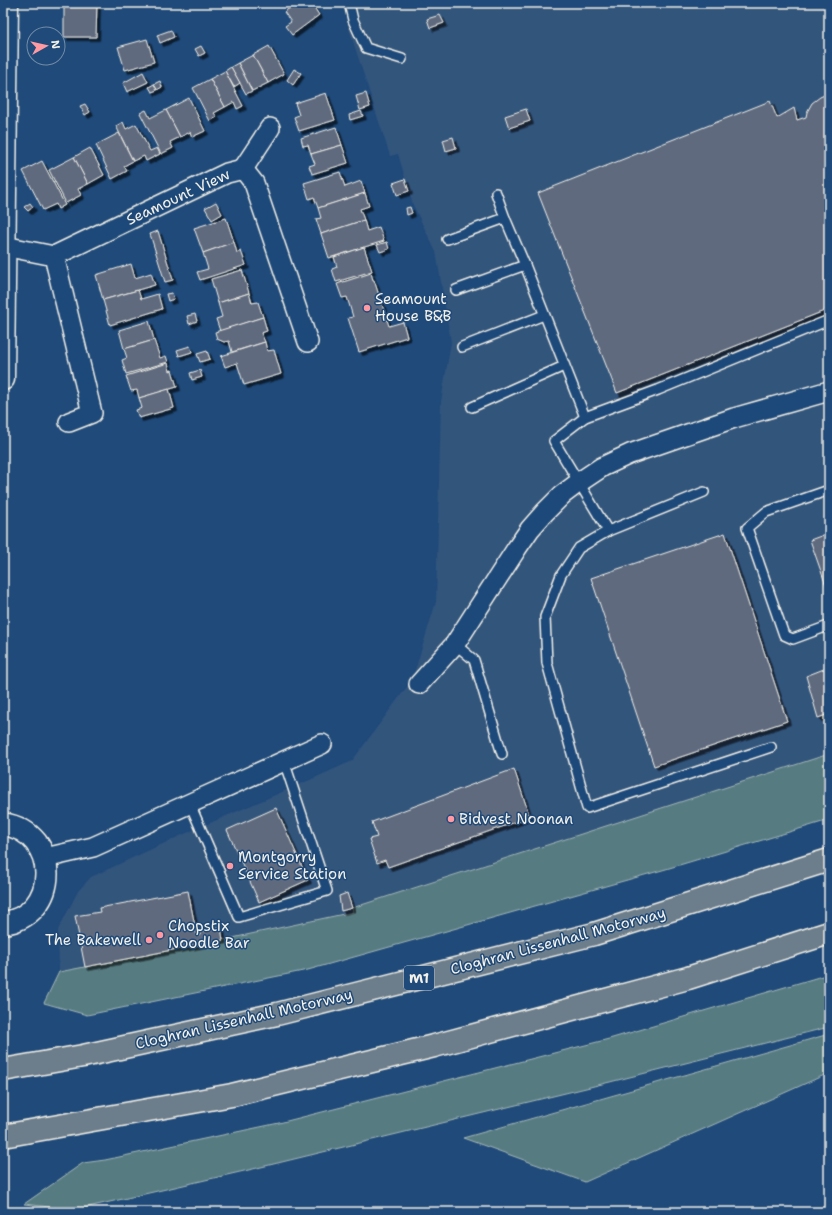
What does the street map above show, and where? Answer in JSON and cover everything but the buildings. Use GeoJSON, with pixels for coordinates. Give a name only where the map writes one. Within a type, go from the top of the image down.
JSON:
{"type":"FeatureCollection","features":[{"type":"Feature","properties":{"kind":"highway","name":"Cloghran Lissenhall Motorway"},"geometry":{"type":"LineString","coordinates":[[3,1070],[83,1056],[276,1014],[586,936],[829,860]]}},
{"type":"Feature","properties":{"kind":"highway"},"geometry":{"type":"LineString","coordinates":[[3,1136],[232,1095],[434,1046],[688,978],[829,933]]}},
{"type":"Feature","properties":{"kind":"main road"},"geometry":{"type":"LineString","coordinates":[[3,379],[5,27],[7,3]]}},
{"type":"Feature","properties":{"kind":"main road"},"geometry":{"type":"LineString","coordinates":[[3,824],[12,826],[26,833],[38,844],[45,858],[47,873],[45,887],[40,900],[31,911],[18,919],[3,923]]}},
{"type":"Feature","properties":{"kind":"street"},"geometry":{"type":"LineString","coordinates":[[243,169],[270,128]]}},
{"type":"Feature","properties":{"kind":"street","name":"Seamount View"},"geometry":{"type":"LineString","coordinates":[[54,256],[227,172],[243,169],[254,183],[308,342]]}},
{"type":"Feature","properties":{"kind":"street"},"geometry":{"type":"LineString","coordinates":[[4,246],[54,256],[92,413],[69,422]]}},
{"type":"Feature","properties":{"kind":"street"},"geometry":{"type":"LineString","coordinates":[[419,684],[455,644],[516,548],[530,529],[562,495],[578,483],[602,467],[630,454],[734,418],[829,391]]}},
{"type":"Feature","properties":{"kind":"street"},"geometry":{"type":"LineString","coordinates":[[45,858],[93,847],[322,744]]}},
{"type":"Feature","properties":{"kind":"lane"},"geometry":{"type":"LineString","coordinates":[[349,3],[353,20],[366,48],[402,59]]}},
{"type":"Feature","properties":{"kind":"lane"},"geometry":{"type":"LineString","coordinates":[[496,193],[585,417]]}},
{"type":"Feature","properties":{"kind":"lane"},"geometry":{"type":"LineString","coordinates":[[447,239],[505,218]]}},
{"type":"Feature","properties":{"kind":"lane"},"geometry":{"type":"LineString","coordinates":[[456,290],[525,266]]}},
{"type":"Feature","properties":{"kind":"lane"},"geometry":{"type":"LineString","coordinates":[[462,347],[544,315]]}},
{"type":"Feature","properties":{"kind":"lane"},"geometry":{"type":"LineString","coordinates":[[608,531],[554,441],[585,417],[658,390],[829,320]]}},
{"type":"Feature","properties":{"kind":"lane"},"geometry":{"type":"LineString","coordinates":[[472,407],[564,366]]}},
{"type":"Feature","properties":{"kind":"lane"},"geometry":{"type":"LineString","coordinates":[[828,626],[793,639],[784,635],[747,528],[766,512],[829,490]]}},
{"type":"Feature","properties":{"kind":"lane"},"geometry":{"type":"LineString","coordinates":[[704,492],[608,531],[580,548],[561,575],[545,617],[547,663],[587,808],[771,747]]}},
{"type":"Feature","properties":{"kind":"lane"},"geometry":{"type":"LineString","coordinates":[[455,644],[474,660],[502,754]]}},
{"type":"Feature","properties":{"kind":"lane"},"geometry":{"type":"LineString","coordinates":[[190,804],[239,917],[327,891],[284,761]]}},
{"type":"Feature","properties":{"kind":"shaded area"},"geometry":{"type":"Polygon","coordinates":[[[346,3],[829,3],[829,754],[352,908],[353,912],[223,940],[59,972],[58,930],[78,891],[91,877],[182,835],[352,761],[412,680],[436,602],[441,401],[451,342],[436,252],[413,205],[398,154],[390,156],[348,26],[346,3]]]}},
{"type":"Feature","properties":{"kind":"green space"},"geometry":{"type":"Polygon","coordinates":[[[829,754],[829,820],[666,869],[308,970],[87,1015],[44,1003],[59,972],[223,940],[353,912],[352,908],[829,754]]]}},
{"type":"Feature","properties":{"kind":"green space"},"geometry":{"type":"Polygon","coordinates":[[[829,974],[829,1027],[253,1169],[75,1210],[24,1204],[83,1163],[105,1160],[279,1123],[609,1039],[829,974]]]}},
{"type":"Feature","properties":{"kind":"green space"},"geometry":{"type":"Polygon","coordinates":[[[829,1034],[829,1073],[585,1182],[463,1138],[829,1034]]]}},
{"type":"Feature","properties":{"kind":"place","name":"Seamount House B&B"},"geometry":{"type":"Point","coordinates":[367,308]}},
{"type":"Feature","properties":{"kind":"place","name":"Bidvest Noonan"},"geometry":{"type":"Point","coordinates":[451,819]}},
{"type":"Feature","properties":{"kind":"place","name":"Montgorry Service Station"},"geometry":{"type":"Point","coordinates":[230,866]}},
{"type":"Feature","properties":{"kind":"place","name":"Chopstix Noodle Bar"},"geometry":{"type":"Point","coordinates":[160,935]}},
{"type":"Feature","properties":{"kind":"place","name":"The Bakewell"},"geometry":{"type":"Point","coordinates":[149,940]}}]}
